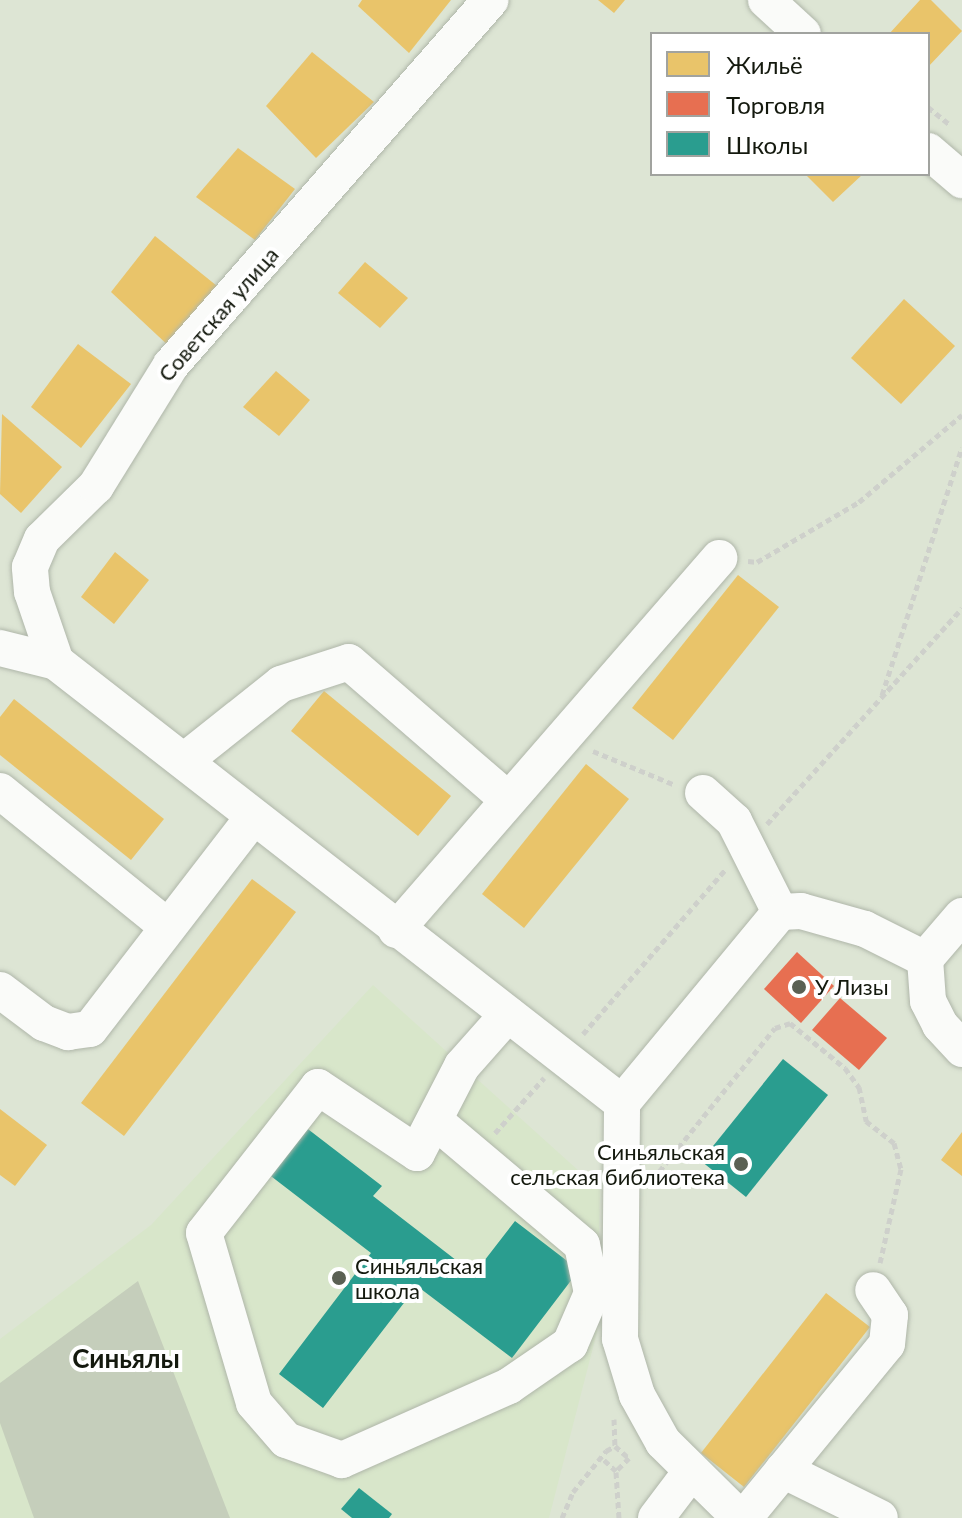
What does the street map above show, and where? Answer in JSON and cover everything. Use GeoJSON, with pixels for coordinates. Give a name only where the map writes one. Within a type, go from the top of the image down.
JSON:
{"type":"FeatureCollection","features":[{"type":"Feature","properties":{"kind":"street","name":"Советская улица"},"geometry":{"type":"LineString","coordinates":[[56,662],[32,592],[30,567],[42,539],[96,486],[171,365],[491,0]]}},
{"type":"Feature","properties":{"kind":"street"},"geometry":{"type":"LineString","coordinates":[[766,0],[801,32]]}},
{"type":"Feature","properties":{"kind":"street"},"geometry":{"type":"LineString","coordinates":[[930,153],[962,180]]}},
{"type":"Feature","properties":{"kind":"street"},"geometry":{"type":"LineString","coordinates":[[0,562],[42,539]]}},
{"type":"Feature","properties":{"kind":"street"},"geometry":{"type":"LineString","coordinates":[[396,930],[506,798],[561,743],[719,558]]}},
{"type":"Feature","properties":{"kind":"street"},"geometry":{"type":"LineString","coordinates":[[0,648],[56,662],[396,930],[622,1103]]}},
{"type":"Feature","properties":{"kind":"street"},"geometry":{"type":"LineString","coordinates":[[184,761],[281,684],[349,662],[506,798]]}},
{"type":"Feature","properties":{"kind":"street"},"geometry":{"type":"LineString","coordinates":[[0,791],[168,927]]}},
{"type":"Feature","properties":{"kind":"street"},"geometry":{"type":"LineString","coordinates":[[703,793],[734,821],[780,912]]}},
{"type":"Feature","properties":{"kind":"street"},"geometry":{"type":"LineString","coordinates":[[0,990],[44,1023],[68,1032],[90,1029],[253,817]]}},
{"type":"Feature","properties":{"kind":"street"},"geometry":{"type":"LineString","coordinates":[[873,1290],[890,1315],[887,1344],[742,1518],[690,1473],[663,1442],[637,1395],[620,1339],[622,1103],[780,912],[801,911],[865,929],[925,959]]}},
{"type":"Feature","properties":{"kind":"street"},"geometry":{"type":"LineString","coordinates":[[962,916],[925,959],[928,1001],[940,1025],[962,1049]]}},
{"type":"Feature","properties":{"kind":"street"},"geometry":{"type":"LineString","coordinates":[[435,1121],[582,1245],[592,1293],[570,1344],[509,1386],[342,1460],[286,1440],[254,1403],[204,1233],[318,1087],[417,1153],[462,1066],[508,1014]]}},
{"type":"Feature","properties":{"kind":"street"},"geometry":{"type":"LineString","coordinates":[[783,1470],[880,1518]]}},
{"type":"Feature","properties":{"kind":"street"},"geometry":{"type":"LineString","coordinates":[[656,1518],[690,1473]]}},
{"type":"Feature","properties":{"kind":"path"},"geometry":{"type":"LineString","coordinates":[[930,109],[962,135]]}},
{"type":"Feature","properties":{"kind":"path"},"geometry":{"type":"LineString","coordinates":[[719,558],[757,562],[859,502],[962,415]]}},
{"type":"Feature","properties":{"kind":"path"},"geometry":{"type":"LineString","coordinates":[[881,699],[962,448]]}},
{"type":"Feature","properties":{"kind":"path"},"geometry":{"type":"LineString","coordinates":[[475,1154],[747,845],[962,608]]}},
{"type":"Feature","properties":{"kind":"path"},"geometry":{"type":"LineString","coordinates":[[561,743],[613,755],[655,778],[703,793]]}},
{"type":"Feature","properties":{"kind":"path"},"geometry":{"type":"LineString","coordinates":[[623,1201],[652,1179],[775,1028],[790,1023],[845,1068],[859,1087],[866,1121],[894,1143],[901,1169],[873,1290]]}},
{"type":"Feature","properties":{"kind":"path"},"geometry":{"type":"LineString","coordinates":[[562,1518],[573,1492],[615,1446],[624,1450],[629,1458],[616,1471]]}},
{"type":"Feature","properties":{"kind":"path"},"geometry":{"type":"LineString","coordinates":[[603,1459],[616,1471],[619,1518]]}},
{"type":"Feature","properties":{"kind":"shaded area","name":"Синьяльская школа"},"geometry":{"type":"Polygon","coordinates":[[[373,985],[600,1190],[597,1332],[549,1518],[0,1518],[0,1339],[151,1225],[373,985]]]}},
{"type":"Feature","properties":{"kind":"shaded area"},"geometry":{"type":"Polygon","coordinates":[[[138,1281],[230,1518],[34,1518],[0,1423],[0,1383],[138,1281]]]}},
{"type":"Feature","properties":{"kind":"building: Жильё"},"geometry":{"type":"Polygon","coordinates":[[[362,0],[451,0],[409,53],[358,6],[362,0]]]}},
{"type":"Feature","properties":{"kind":"building: Жильё"},"geometry":{"type":"Polygon","coordinates":[[[598,0],[625,0],[614,13],[598,0]]]}},
{"type":"Feature","properties":{"kind":"building: Жильё"},"geometry":{"type":"Polygon","coordinates":[[[920,0],[931,0],[962,31],[930,65],[930,32],[891,32],[920,0]]]}},
{"type":"Feature","properties":{"kind":"building: Жильё"},"geometry":{"type":"Polygon","coordinates":[[[312,52],[374,102],[316,158],[266,106],[312,52]]]}},
{"type":"Feature","properties":{"kind":"building: Жильё"},"geometry":{"type":"Polygon","coordinates":[[[238,148],[295,189],[255,240],[196,197],[238,148]]]}},
{"type":"Feature","properties":{"kind":"building: Жильё"},"geometry":{"type":"Polygon","coordinates":[[[807,176],[861,176],[833,202],[807,176]]]}},
{"type":"Feature","properties":{"kind":"building: Жильё"},"geometry":{"type":"Polygon","coordinates":[[[155,236],[222,290],[172,349],[111,292],[155,236]]]}},
{"type":"Feature","properties":{"kind":"building: Жильё"},"geometry":{"type":"Polygon","coordinates":[[[365,262],[408,298],[380,328],[338,293],[365,262]]]}},
{"type":"Feature","properties":{"kind":"building: Жильё"},"geometry":{"type":"Polygon","coordinates":[[[904,299],[955,346],[901,404],[851,358],[904,299]]]}},
{"type":"Feature","properties":{"kind":"building: Жильё"},"geometry":{"type":"Polygon","coordinates":[[[78,344],[131,384],[81,448],[31,407],[78,344]]]}},
{"type":"Feature","properties":{"kind":"building: Жильё"},"geometry":{"type":"Polygon","coordinates":[[[276,371],[310,400],[279,436],[243,407],[276,371]]]}},
{"type":"Feature","properties":{"kind":"building: Жильё"},"geometry":{"type":"Polygon","coordinates":[[[2,414],[62,467],[21,513],[0,494],[2,414]]]}},
{"type":"Feature","properties":{"kind":"building: Жильё"},"geometry":{"type":"Polygon","coordinates":[[[115,552],[149,580],[114,624],[81,597],[115,552]]]}},
{"type":"Feature","properties":{"kind":"building: Жильё"},"geometry":{"type":"Polygon","coordinates":[[[738,575],[779,607],[673,740],[632,708],[738,575]]]}},
{"type":"Feature","properties":{"kind":"building: Жильё"},"geometry":{"type":"Polygon","coordinates":[[[324,691],[451,796],[418,836],[291,731],[324,691]]]}},
{"type":"Feature","properties":{"kind":"building: Жильё"},"geometry":{"type":"Polygon","coordinates":[[[14,699],[164,819],[131,860],[0,755],[0,717],[14,699]]]}},
{"type":"Feature","properties":{"kind":"building: Жильё"},"geometry":{"type":"Polygon","coordinates":[[[586,764],[629,799],[524,928],[482,894],[586,764]]]}},
{"type":"Feature","properties":{"kind":"building: Жильё"},"geometry":{"type":"Polygon","coordinates":[[[252,879],[296,912],[124,1136],[81,1103],[252,879]]]}},
{"type":"Feature","properties":{"kind":"building: Жильё"},"geometry":{"type":"Polygon","coordinates":[[[0,1109],[47,1145],[15,1186],[0,1175],[0,1109]]]}},
{"type":"Feature","properties":{"kind":"building: Жильё"},"geometry":{"type":"Polygon","coordinates":[[[962,1132],[962,1176],[941,1160],[962,1132]]]}},
{"type":"Feature","properties":{"kind":"building: Жильё"},"geometry":{"type":"Polygon","coordinates":[[[826,1293],[870,1327],[744,1487],[701,1453],[826,1293]]]}},
{"type":"Feature","properties":{"kind":"building: Торговля","name":"У Лизы"},"geometry":{"type":"Polygon","coordinates":[[[797,952],[834,986],[801,1023],[764,989],[797,952]]]}},
{"type":"Feature","properties":{"kind":"building: Торговля"},"geometry":{"type":"Polygon","coordinates":[[[840,998],[887,1038],[859,1070],[812,1030],[840,998]]]}},
{"type":"Feature","properties":{"kind":"building: Школы"},"geometry":{"type":"Polygon","coordinates":[[[783,1059],[828,1095],[746,1197],[701,1161],[783,1059]]]}},
{"type":"Feature","properties":{"kind":"building: Школы"},"geometry":{"type":"Polygon","coordinates":[[[300,1123],[382,1186],[373,1196],[474,1274],[515,1221],[579,1270],[512,1358],[417,1286],[323,1408],[279,1374],[371,1253],[263,1170],[300,1123]]]}},
{"type":"Feature","properties":{"kind":"building: Школы"},"geometry":{"type":"Polygon","coordinates":[[[359,1488],[392,1514],[389,1518],[352,1518],[341,1509],[359,1488]]]}},
{"type":"Feature","properties":{"kind":"place","name":"У Лизы"},"geometry":{"type":"Point","coordinates":[799,987]}},
{"type":"Feature","properties":{"kind":"place","name":"Синьяльская сельская библиотека"},"geometry":{"type":"Point","coordinates":[741,1164]}},
{"type":"Feature","properties":{"kind":"place","name":"Синьяльская школа"},"geometry":{"type":"Point","coordinates":[339,1278]}},
{"type":"Feature","properties":{"kind":"district","name":"Синьялы"},"geometry":{"type":"Point","coordinates":[126,1359]}}]}
